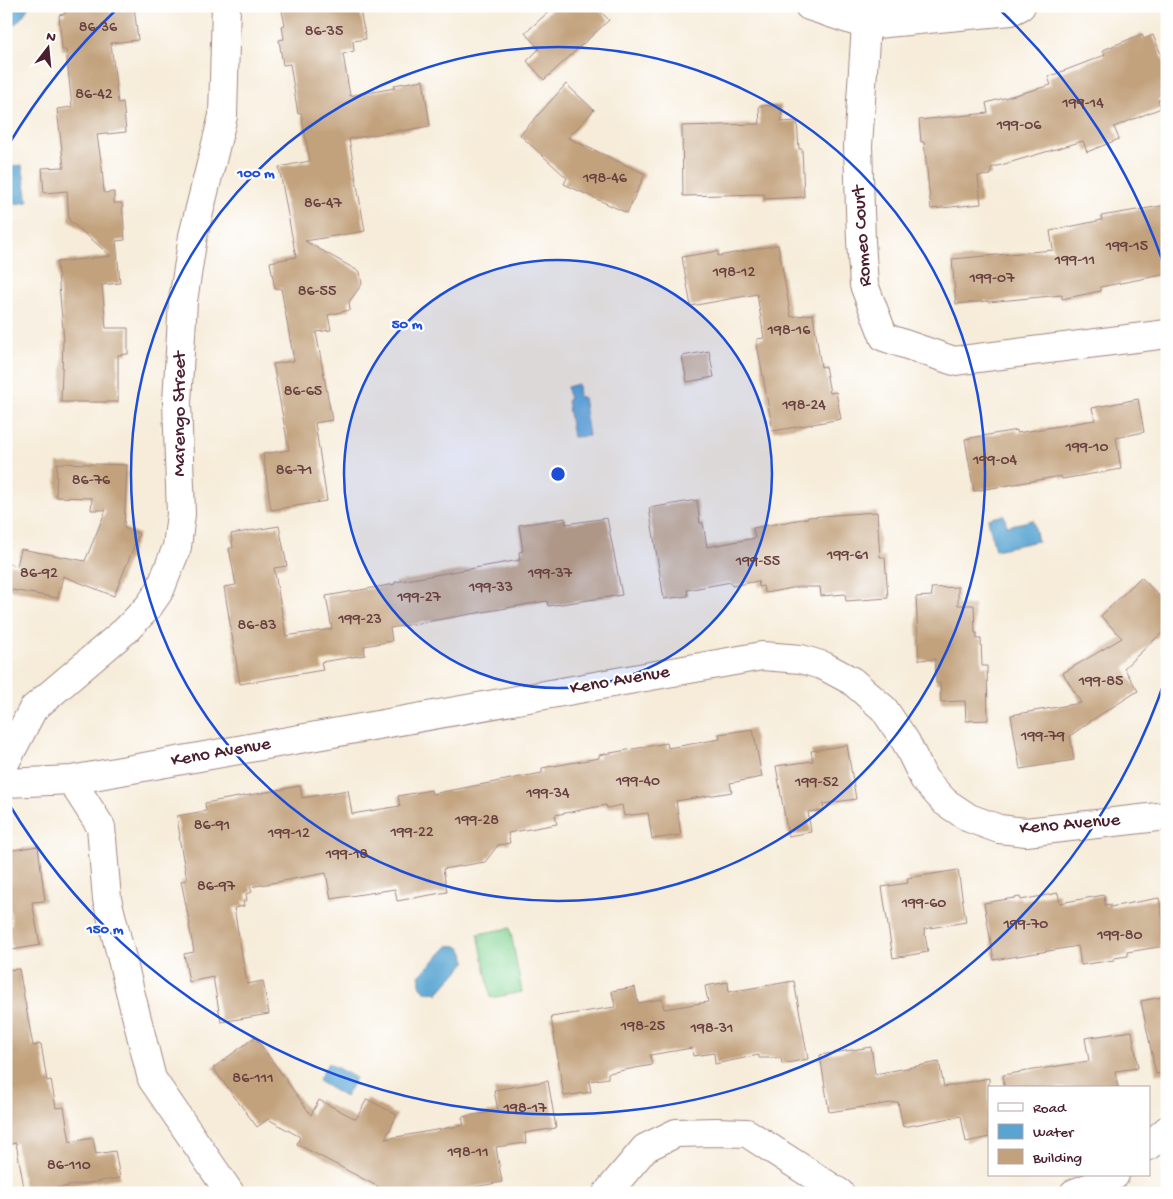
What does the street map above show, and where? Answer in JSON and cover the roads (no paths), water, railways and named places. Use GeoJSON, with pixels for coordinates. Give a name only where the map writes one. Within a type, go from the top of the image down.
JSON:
{"type":"FeatureCollection","features":[{"type":"Feature","properties":{"kind":"street","name":"Marengo Street"},"geometry":{"type":"LineString","coordinates":[[6,761],[33,709],[126,630],[149,606],[160,590],[177,547],[181,514],[177,402],[183,301],[193,236],[223,116],[226,6]]}},
{"type":"Feature","properties":{"kind":"street"},"geometry":{"type":"LineString","coordinates":[[809,6],[866,25],[1011,10],[1021,6]]}},
{"type":"Feature","properties":{"kind":"street","name":"Romeo Court"},"geometry":{"type":"LineString","coordinates":[[866,25],[858,146],[861,240],[864,285],[884,337],[954,360],[1167,334]]}},
{"type":"Feature","properties":{"kind":"street","name":"Keno Avenue"},"geometry":{"type":"LineString","coordinates":[[6,783],[70,780],[762,656],[801,660],[824,666],[852,681],[884,709],[906,742],[924,779],[946,802],[969,818],[999,829],[1026,832],[1167,816]]}},
{"type":"Feature","properties":{"kind":"street"},"geometry":{"type":"LineString","coordinates":[[70,780],[101,827],[107,899],[152,1079],[230,1193]]}},
{"type":"Feature","properties":{"kind":"street"},"geometry":{"type":"LineString","coordinates":[[1150,1145],[1167,1130]]}},
{"type":"Feature","properties":{"kind":"street"},"geometry":{"type":"LineString","coordinates":[[607,1193],[645,1148],[676,1133],[716,1132],[747,1133],[840,1193]]}},
{"type":"Feature","properties":{"kind":"street"},"geometry":{"type":"LineString","coordinates":[[1074,1193],[1113,1176]]}},
{"type":"Feature","properties":{"kind":"water"},"geometry":{"type":"Polygon","coordinates":[[[6,6],[29,6],[19,20],[6,30],[6,6]]]}},
{"type":"Feature","properties":{"kind":"water"},"geometry":{"type":"Polygon","coordinates":[[[22,165],[28,202],[9,205],[6,167],[22,165]]]}},
{"type":"Feature","properties":{"kind":"water"},"geometry":{"type":"Polygon","coordinates":[[[578,384],[579,397],[583,397],[589,436],[573,437],[567,401],[569,399],[567,387],[578,384]]]}},
{"type":"Feature","properties":{"kind":"water"},"geometry":{"type":"Polygon","coordinates":[[[1004,515],[1007,526],[1033,520],[1038,541],[995,550],[988,519],[1004,515]]]}},
{"type":"Feature","properties":{"kind":"water"},"geometry":{"type":"Polygon","coordinates":[[[449,945],[461,948],[467,961],[437,994],[426,991],[421,987],[419,976],[449,945]]]}},
{"type":"Feature","properties":{"kind":"water"},"geometry":{"type":"Polygon","coordinates":[[[328,1063],[356,1078],[345,1097],[318,1081],[328,1063]]]}}]}
